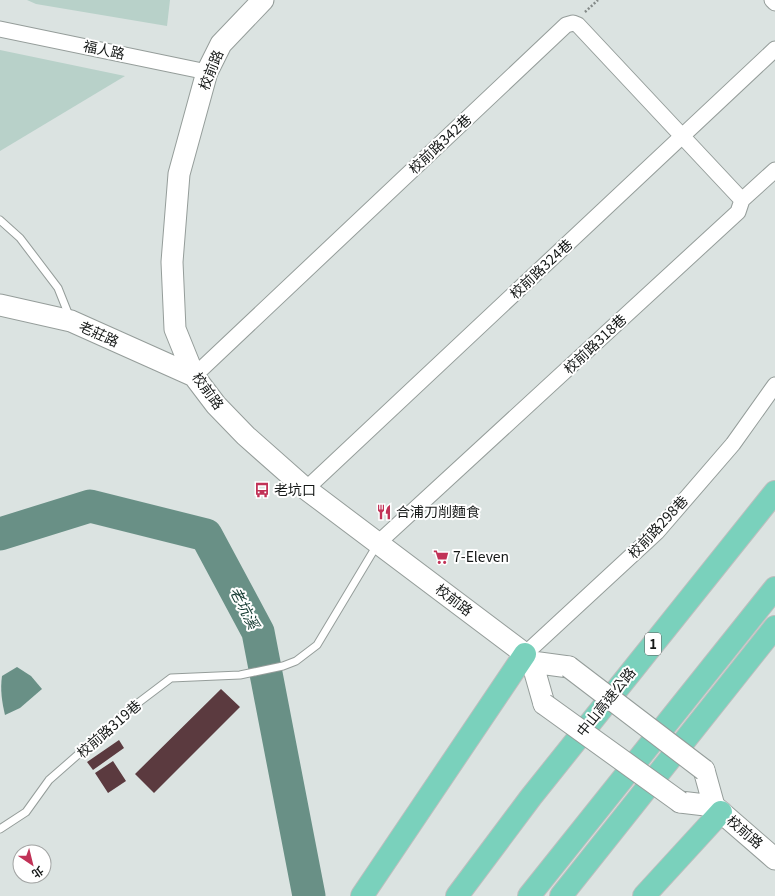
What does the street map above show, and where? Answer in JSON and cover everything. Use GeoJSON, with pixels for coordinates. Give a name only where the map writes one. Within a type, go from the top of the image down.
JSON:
{"type":"FeatureCollection","features":[{"type":"Feature","properties":{"kind":"highway","name":"中山高速公路"},"geometry":{"type":"LineString","coordinates":[[457,896],[531,797],[775,492]]}},
{"type":"Feature","properties":{"kind":"highway"},"geometry":{"type":"LineString","coordinates":[[534,891],[775,588]]}},
{"type":"Feature","properties":{"kind":"highway"},"geometry":{"type":"LineString","coordinates":[[561,896],[775,627]]}},
{"type":"Feature","properties":{"kind":"highway"},"geometry":{"type":"LineString","coordinates":[[362,896],[529,658]]}},
{"type":"Feature","properties":{"kind":"highway","name":"1"},"geometry":{"type":"LineString","coordinates":[[449,896],[531,797]]}},
{"type":"Feature","properties":{"kind":"highway"},"geometry":{"type":"LineString","coordinates":[[644,896],[718,809]]}},
{"type":"Feature","properties":{"kind":"street","name":"校前路"},"geometry":{"type":"LineString","coordinates":[[263,0],[220,44],[207,72],[179,174],[172,262],[175,329],[194,376],[216,405],[246,436],[306,489],[529,658],[569,667],[704,770],[718,809],[775,859]]}},
{"type":"Feature","properties":{"kind":"street"},"geometry":{"type":"LineString","coordinates":[[772,0],[775,3]]}},
{"type":"Feature","properties":{"kind":"street","name":"校前路342巷"},"geometry":{"type":"LineString","coordinates":[[194,376],[566,25],[573,23],[578,25],[681,137]]}},
{"type":"Feature","properties":{"kind":"street","name":"福人路"},"geometry":{"type":"LineString","coordinates":[[0,29],[207,72]]}},
{"type":"Feature","properties":{"kind":"street","name":"校前路324巷"},"geometry":{"type":"LineString","coordinates":[[306,489],[775,49]]}},
{"type":"Feature","properties":{"kind":"street"},"geometry":{"type":"LineString","coordinates":[[681,137],[742,200]]}},
{"type":"Feature","properties":{"kind":"street","name":"校前路318巷"},"geometry":{"type":"LineString","coordinates":[[378,543],[738,212],[742,200],[775,170]]}},
{"type":"Feature","properties":{"kind":"street","name":"老莊路"},"geometry":{"type":"LineString","coordinates":[[0,306],[71,321],[194,376]]}},
{"type":"Feature","properties":{"kind":"street","name":"校前路298巷"},"geometry":{"type":"LineString","coordinates":[[529,658],[657,532],[732,444],[775,385]]}},
{"type":"Feature","properties":{"kind":"street","name":"校前路"},"geometry":{"type":"LineString","coordinates":[[529,658],[544,704],[680,802],[718,809]]}},
{"type":"Feature","properties":{"kind":"lane"},"geometry":{"type":"LineString","coordinates":[[0,220],[20,238],[58,288],[71,321]]}},
{"type":"Feature","properties":{"kind":"lane","name":"校前路319巷"},"geometry":{"type":"LineString","coordinates":[[0,829],[26,812],[49,780],[130,709],[171,678],[240,675],[283,666],[296,661],[317,646],[378,543]]}},
{"type":"Feature","properties":{"kind":"shaded area"},"geometry":{"type":"Polygon","coordinates":[[[27,0],[170,0],[167,26],[36,4],[27,0]]]}},
{"type":"Feature","properties":{"kind":"shaded area"},"geometry":{"type":"Polygon","coordinates":[[[0,50],[125,76],[0,151],[0,50]]]}},
{"type":"Feature","properties":{"kind":"shaded area"},"geometry":{"type":"Polygon","coordinates":[[[17,667],[31,676],[42,689],[20,708],[5,715],[1,686],[2,676],[17,667]]]}},
{"type":"Feature","properties":{"kind":"building"},"geometry":{"type":"Polygon","coordinates":[[[221,689],[240,707],[154,793],[135,774],[221,689]]]}},
{"type":"Feature","properties":{"kind":"building"},"geometry":{"type":"Polygon","coordinates":[[[119,740],[124,748],[93,770],[87,762],[119,740]]]}},
{"type":"Feature","properties":{"kind":"building"},"geometry":{"type":"Polygon","coordinates":[[[113,761],[126,781],[108,793],[95,773],[113,761]]]}},
{"type":"Feature","properties":{"kind":"waterway","name":"老坑溪"},"geometry":{"type":"LineString","coordinates":[[0,534],[90,506],[206,535],[258,632],[309,896]]}},
{"type":"Feature","properties":{"kind":"place","name":"老坑口"},"geometry":{"type":"Point","coordinates":[262,490]}},
{"type":"Feature","properties":{"kind":"place","name":"合浦刀削麵食"},"geometry":{"type":"Point","coordinates":[384,512]}},
{"type":"Feature","properties":{"kind":"place","name":"7-Eleven"},"geometry":{"type":"Point","coordinates":[441,557]}}]}
